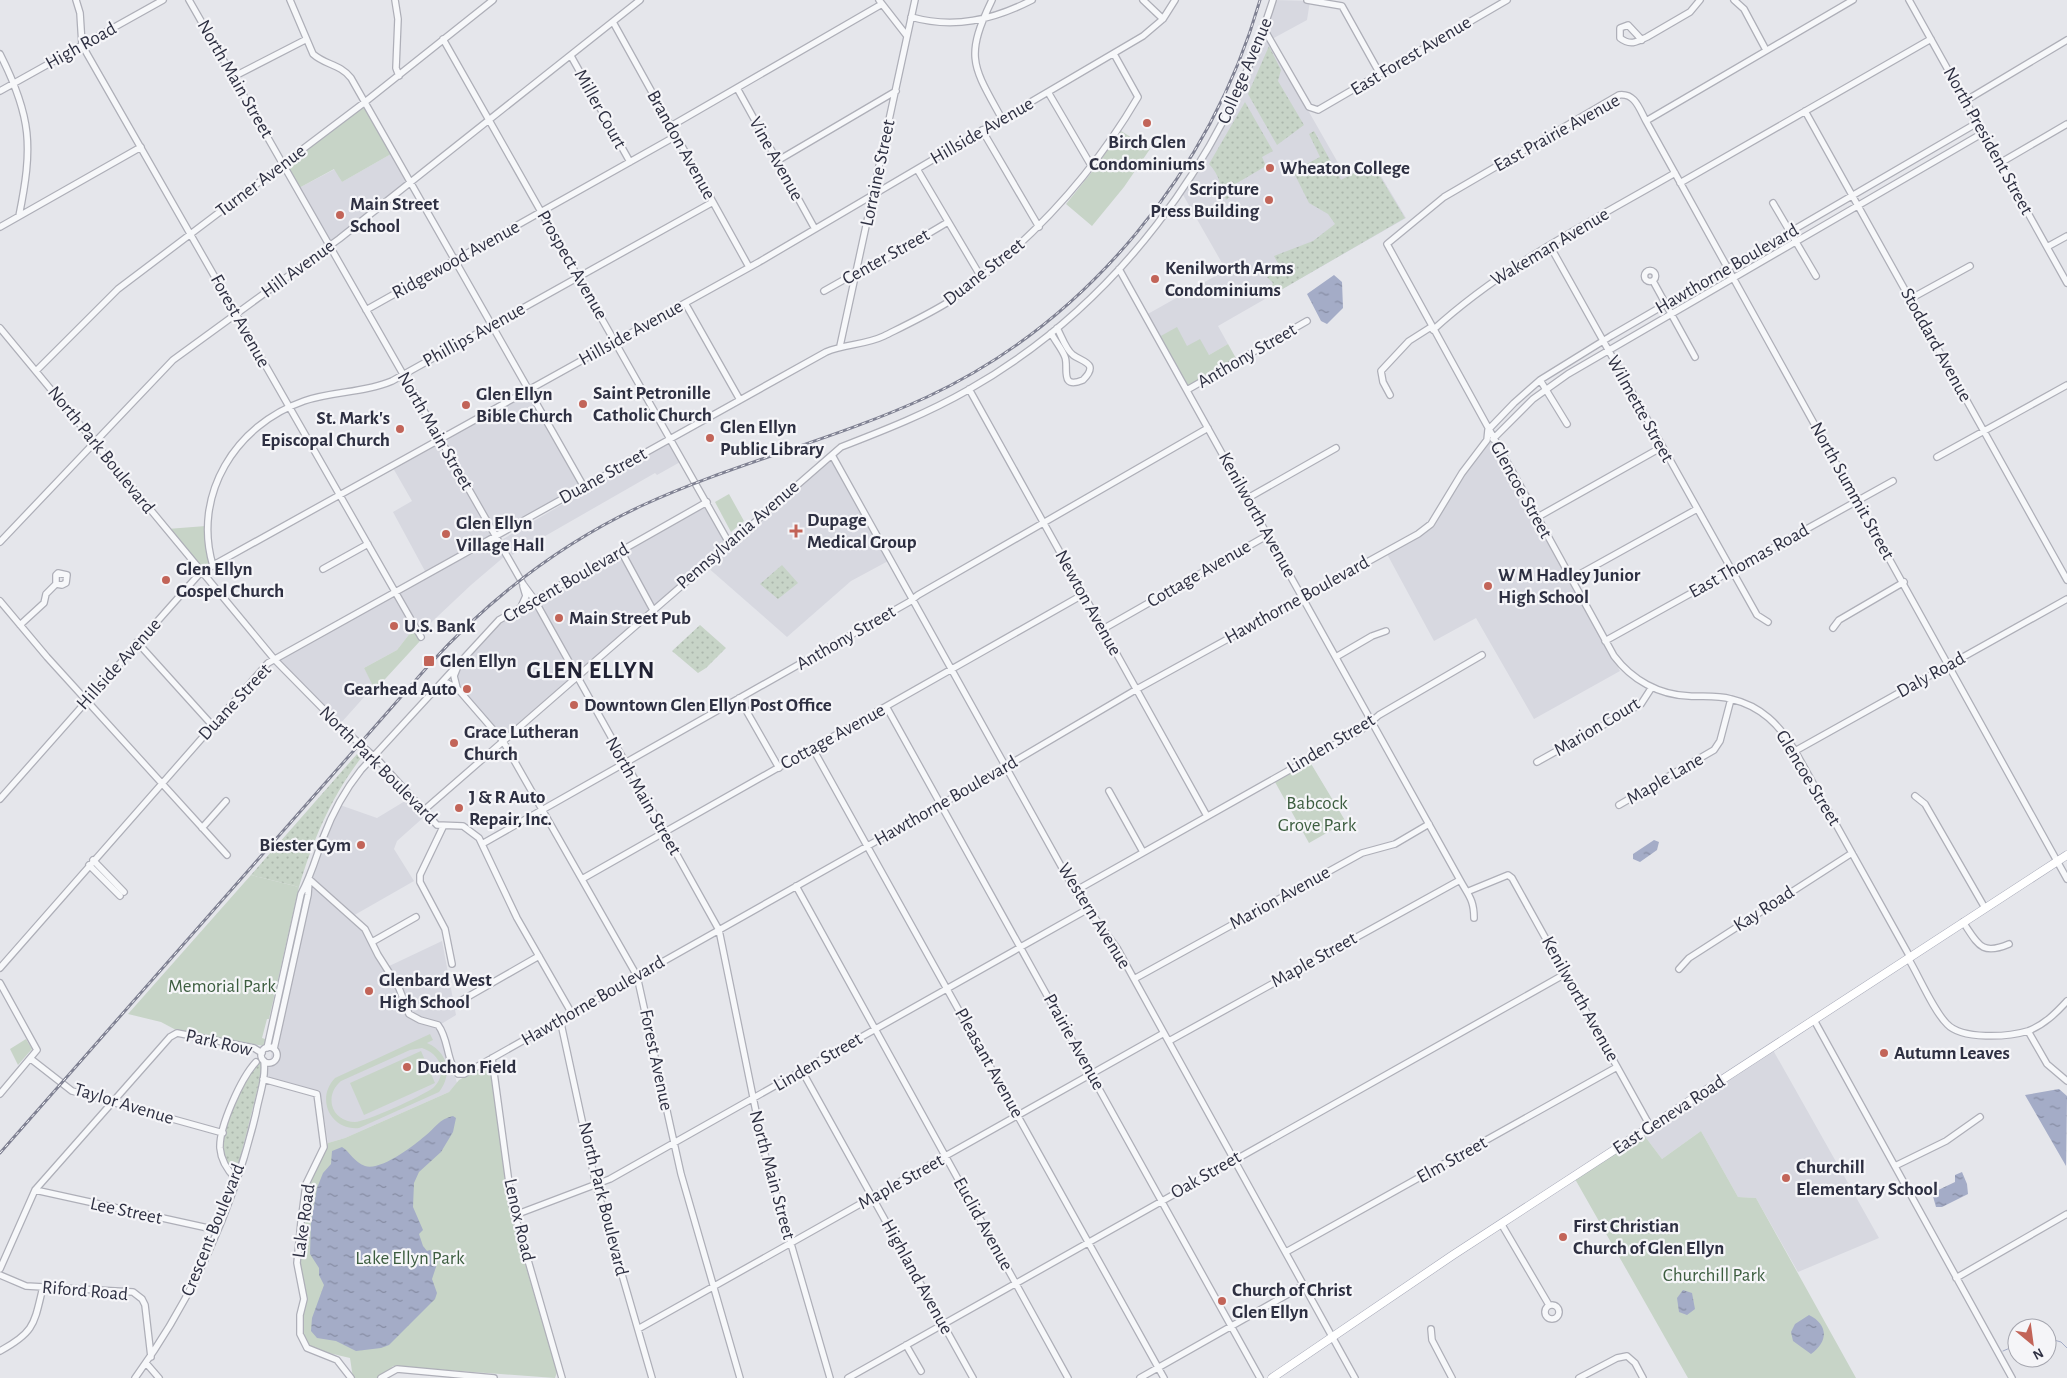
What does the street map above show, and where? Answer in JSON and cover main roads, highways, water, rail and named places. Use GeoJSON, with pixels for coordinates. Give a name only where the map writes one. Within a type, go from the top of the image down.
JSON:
{"type":"FeatureCollection","features":[{"type":"Feature","properties":{"kind":"main road","name":"East Geneva Road"},"geometry":{"type":"LineString","coordinates":[[1272,1378],[1332,1336],[1650,1126],[2067,855]]}},
{"type":"Feature","properties":{"kind":"water"},"geometry":{"type":"Polygon","coordinates":[[[1334,275],[1342,282],[1343,308],[1327,324],[1321,321],[1307,294],[1334,275]]]}},
{"type":"Feature","properties":{"kind":"water"},"geometry":{"type":"Polygon","coordinates":[[[1654,840],[1659,842],[1657,850],[1640,862],[1633,859],[1633,854],[1654,840]]]}},
{"type":"Feature","properties":{"kind":"water"},"geometry":{"type":"Polygon","coordinates":[[[2059,1089],[2067,1096],[2066,1166],[2025,1095],[2059,1089]]]}},
{"type":"Feature","properties":{"kind":"water"},"geometry":{"type":"Polygon","coordinates":[[[453,1116],[456,1118],[453,1132],[441,1152],[419,1172],[414,1183],[413,1207],[423,1230],[419,1234],[423,1246],[427,1251],[430,1250],[440,1255],[432,1279],[437,1293],[435,1299],[389,1345],[381,1348],[356,1351],[336,1341],[317,1338],[311,1331],[312,1318],[324,1285],[319,1275],[319,1268],[310,1254],[311,1223],[317,1188],[323,1173],[331,1164],[332,1151],[342,1147],[355,1160],[365,1166],[379,1165],[405,1151],[441,1122],[453,1116]]]}},
{"type":"Feature","properties":{"kind":"water"},"geometry":{"type":"Polygon","coordinates":[[[1962,1172],[1967,1184],[1968,1194],[1942,1207],[1936,1207],[1932,1193],[1955,1182],[1955,1175],[1962,1172]]]}},
{"type":"Feature","properties":{"kind":"water"},"geometry":{"type":"Polygon","coordinates":[[[1683,1290],[1692,1293],[1695,1309],[1687,1315],[1679,1312],[1677,1298],[1683,1290]]]}},
{"type":"Feature","properties":{"kind":"water"},"geometry":{"type":"Polygon","coordinates":[[[1809,1315],[1820,1324],[1824,1334],[1821,1344],[1811,1354],[1793,1341],[1791,1332],[1795,1324],[1809,1315]]]}},
{"type":"Feature","properties":{"kind":"waterway"},"geometry":{"type":"LineString","coordinates":[[2057,1341],[2067,1348]]}},
{"type":"Feature","properties":{"kind":"waterway"},"geometry":{"type":"LineString","coordinates":[[2003,1351],[2007,1349]]}},
{"type":"Feature","properties":{"kind":"railway"},"geometry":{"type":"LineString","coordinates":[[0,1153],[429,665],[476,618],[527,575],[582,538],[641,506],[712,477],[856,426],[927,397],[986,365],[1040,327],[1090,283],[1135,234],[1176,181],[1210,123],[1238,63],[1260,0]]}},
{"type":"Feature","properties":{"kind":"place","name":"Birch Glen Condominiums"},"geometry":{"type":"Point","coordinates":[1147,123]}},
{"type":"Feature","properties":{"kind":"place","name":"Wheaton College"},"geometry":{"type":"Point","coordinates":[1270,168]}},
{"type":"Feature","properties":{"kind":"place","name":"Scripture Press Building"},"geometry":{"type":"Point","coordinates":[1269,200]}},
{"type":"Feature","properties":{"kind":"place","name":"Main Street School"},"geometry":{"type":"Point","coordinates":[340,215]}},
{"type":"Feature","properties":{"kind":"place","name":"Kenilworth Arms Condominiums"},"geometry":{"type":"Point","coordinates":[1155,279]}},
{"type":"Feature","properties":{"kind":"place","name":"Saint Petronille Catholic Church"},"geometry":{"type":"Point","coordinates":[583,404]}},
{"type":"Feature","properties":{"kind":"place","name":"Glen Ellyn Bible Church"},"geometry":{"type":"Point","coordinates":[466,405]}},
{"type":"Feature","properties":{"kind":"place","name":"St. Mark's Episcopal Church"},"geometry":{"type":"Point","coordinates":[400,429]}},
{"type":"Feature","properties":{"kind":"place","name":"Glen Ellyn Public Library"},"geometry":{"type":"Point","coordinates":[710,438]}},
{"type":"Feature","properties":{"kind":"place","name":"Dupage Medical Group"},"geometry":{"type":"Point","coordinates":[796,531]}},
{"type":"Feature","properties":{"kind":"place","name":"Glen Ellyn Village Hall"},"geometry":{"type":"Point","coordinates":[446,534]}},
{"type":"Feature","properties":{"kind":"place","name":"Glen Ellyn Gospel Church"},"geometry":{"type":"Point","coordinates":[166,580]}},
{"type":"Feature","properties":{"kind":"place","name":"W M Hadley Junior High School"},"geometry":{"type":"Point","coordinates":[1488,586]}},
{"type":"Feature","properties":{"kind":"place","name":"Main Street Pub"},"geometry":{"type":"Point","coordinates":[559,618]}},
{"type":"Feature","properties":{"kind":"place","name":"U.S. Bank"},"geometry":{"type":"Point","coordinates":[394,626]}},
{"type":"Feature","properties":{"kind":"place","name":"Glen Ellyn"},"geometry":{"type":"Point","coordinates":[429,661]}},
{"type":"Feature","properties":{"kind":"place","name":"Gearhead Auto"},"geometry":{"type":"Point","coordinates":[467,689]}},
{"type":"Feature","properties":{"kind":"place","name":"Downtown Glen Ellyn Post Office"},"geometry":{"type":"Point","coordinates":[574,705]}},
{"type":"Feature","properties":{"kind":"place","name":"Grace Lutheran Church"},"geometry":{"type":"Point","coordinates":[454,743]}},
{"type":"Feature","properties":{"kind":"place","name":"J & R Auto Repair, Inc."},"geometry":{"type":"Point","coordinates":[459,808]}},
{"type":"Feature","properties":{"kind":"place","name":"Biester Gym"},"geometry":{"type":"Point","coordinates":[361,845]}},
{"type":"Feature","properties":{"kind":"place","name":"Glenbard West High School"},"geometry":{"type":"Point","coordinates":[369,991]}},
{"type":"Feature","properties":{"kind":"place","name":"Autumn Leaves"},"geometry":{"type":"Point","coordinates":[1884,1053]}},
{"type":"Feature","properties":{"kind":"place","name":"Duchon Field"},"geometry":{"type":"Point","coordinates":[407,1067]}},
{"type":"Feature","properties":{"kind":"place","name":"Churchill Elementary School"},"geometry":{"type":"Point","coordinates":[1786,1178]}},
{"type":"Feature","properties":{"kind":"place","name":"First Christian Church of Glen Ellyn"},"geometry":{"type":"Point","coordinates":[1563,1237]}},
{"type":"Feature","properties":{"kind":"place","name":"Church of Christ Glen Ellyn"},"geometry":{"type":"Point","coordinates":[1222,1301]}},
{"type":"Feature","properties":{"kind":"district","name":"GLEN ELLYN"},"geometry":{"type":"Point","coordinates":[591,671]}},
{"type":"Feature","properties":{"kind":"park label","name":"Babcock Grove Park"},"geometry":{"type":"Point","coordinates":[1317,814]}},
{"type":"Feature","properties":{"kind":"park label","name":"Memorial Park"},"geometry":{"type":"Point","coordinates":[222,986]}},
{"type":"Feature","properties":{"kind":"park label","name":"Lake Ellyn Park"},"geometry":{"type":"Point","coordinates":[410,1258]}},
{"type":"Feature","properties":{"kind":"park label","name":"Churchill Park"},"geometry":{"type":"Point","coordinates":[1714,1275]}}]}
